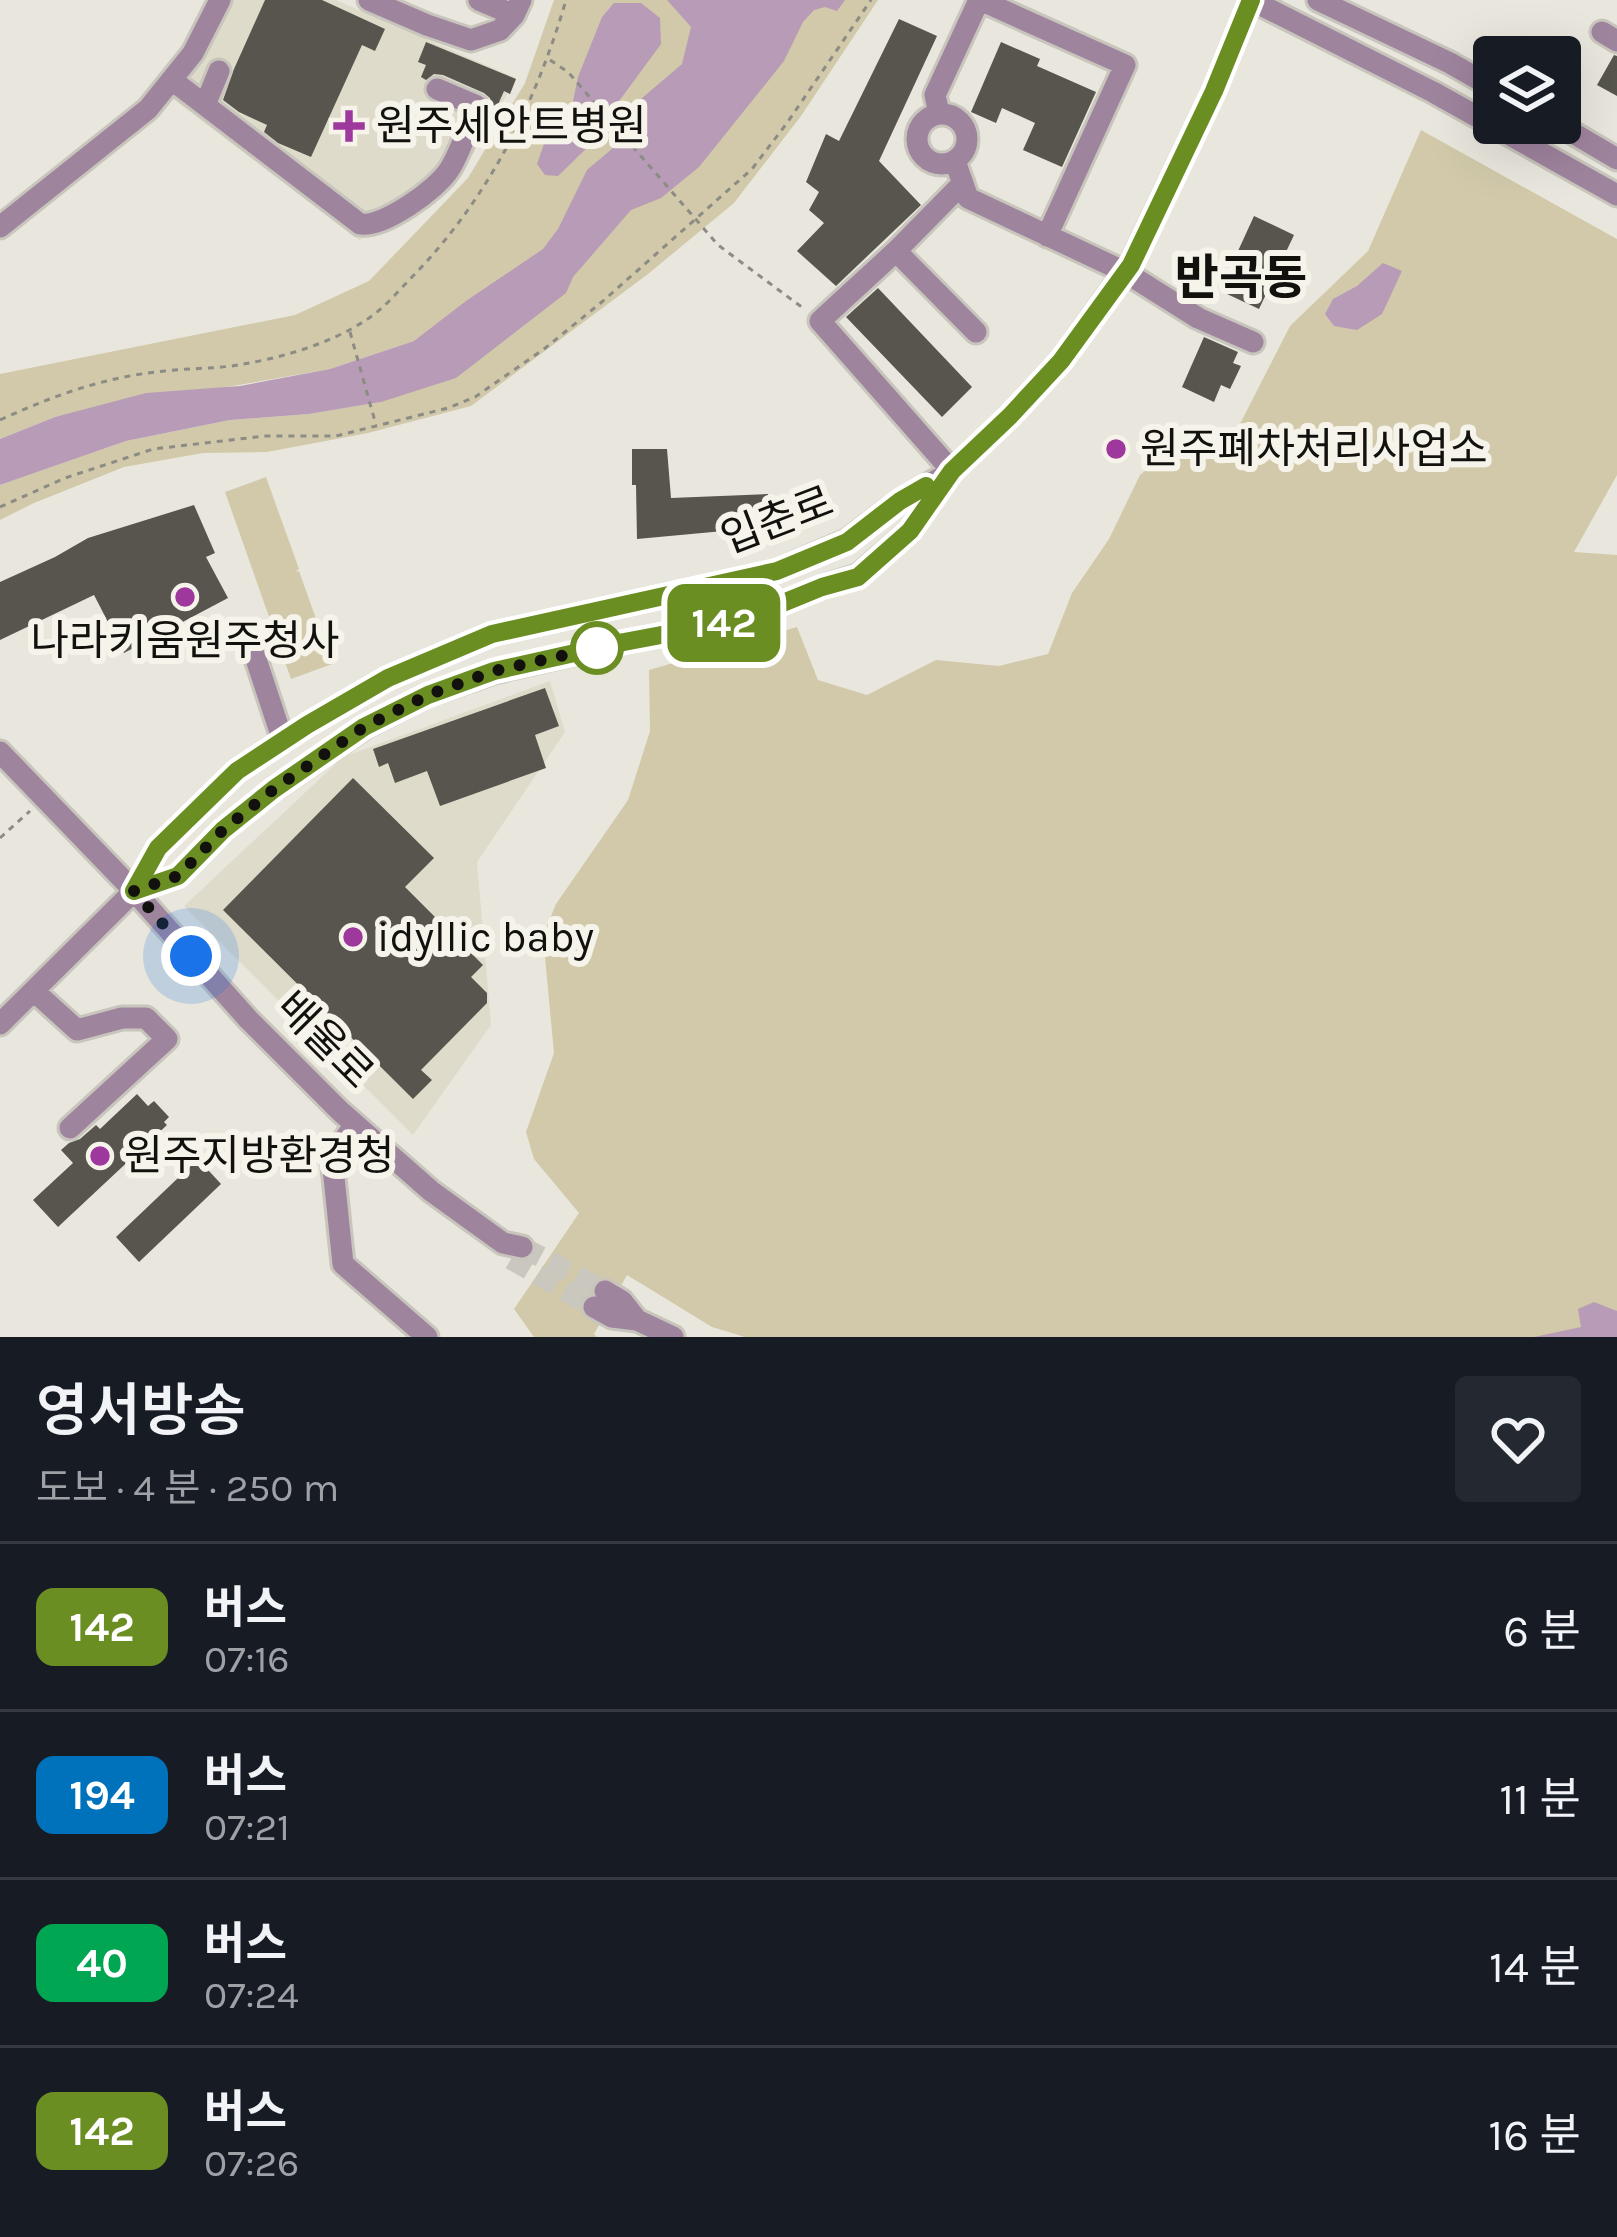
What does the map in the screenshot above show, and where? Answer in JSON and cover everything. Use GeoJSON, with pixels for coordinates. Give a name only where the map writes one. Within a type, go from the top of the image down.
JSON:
{"type":"FeatureCollection","features":[{"type":"Feature","properties":{"kind":"street"},"geometry":{"type":"LineString","coordinates":[[0,227],[148,109],[193,53],[220,0]]}},
{"type":"Feature","properties":{"kind":"street"},"geometry":{"type":"LineString","coordinates":[[369,0],[471,40],[500,30],[517,8],[479,0]]}},
{"type":"Feature","properties":{"kind":"street"},"geometry":{"type":"LineString","coordinates":[[939,114],[934,95],[980,0],[1125,65],[1047,236]]}},
{"type":"Feature","properties":{"kind":"street"},"geometry":{"type":"LineString","coordinates":[[1251,0],[1433,92],[1617,195]]}},
{"type":"Feature","properties":{"kind":"street","name":"입춘로"},"geometry":{"type":"LineString","coordinates":[[134,891],[178,876],[223,830],[274,789],[364,727],[428,695],[494,671],[741,620],[858,577],[910,531],[952,471],[1061,361],[1126,272],[1214,91],[1251,0]]}},
{"type":"Feature","properties":{"kind":"street"},"geometry":{"type":"LineString","coordinates":[[1318,0],[1473,76]]}},
{"type":"Feature","properties":{"kind":"street"},"geometry":{"type":"LineString","coordinates":[[205,105],[219,71]]}},
{"type":"Feature","properties":{"kind":"street"},"geometry":{"type":"LineString","coordinates":[[172,80],[308,170],[360,224],[369,226],[404,209],[448,172],[477,106],[437,89]]}},
{"type":"Feature","properties":{"kind":"street"},"geometry":{"type":"LineString","coordinates":[[939,114],[954,117],[965,129],[967,145],[955,161],[943,165],[934,164],[917,146],[919,128],[939,114]]}},
{"type":"Feature","properties":{"kind":"street"},"geometry":{"type":"LineString","coordinates":[[1581,138],[1617,159]]}},
{"type":"Feature","properties":{"kind":"street"},"geometry":{"type":"LineString","coordinates":[[955,161],[968,198],[1126,272],[1198,319],[1253,342]]}},
{"type":"Feature","properties":{"kind":"street"},"geometry":{"type":"LineString","coordinates":[[952,471],[820,321],[963,184]]}},
{"type":"Feature","properties":{"kind":"street"},"geometry":{"type":"LineString","coordinates":[[896,251],[976,332]]}},
{"type":"Feature","properties":{"kind":"street","name":"입춘로"},"geometry":{"type":"LineString","coordinates":[[0,1024],[134,891],[158,848],[237,771],[388,678],[492,634],[777,571],[847,542],[900,501],[952,471]]}},
{"type":"Feature","properties":{"kind":"street"},"geometry":{"type":"LineString","coordinates":[[254,653],[283,741]]}},
{"type":"Feature","properties":{"kind":"street","name":"배울로"},"geometry":{"type":"LineString","coordinates":[[0,752],[248,1019],[355,1124],[431,1190],[512,1250]]}},
{"type":"Feature","properties":{"kind":"street"},"geometry":{"type":"LineString","coordinates":[[34,991],[77,1030],[146,1018],[167,1039],[70,1128]]}},
{"type":"Feature","properties":{"kind":"street"},"geometry":{"type":"LineString","coordinates":[[355,1124],[332,1159],[343,1264],[427,1337]]}},
{"type":"Feature","properties":{"kind":"street"},"geometry":{"type":"LineString","coordinates":[[599,1299],[622,1301],[637,1320],[673,1337]]}},
{"type":"Feature","properties":{"kind":"path"},"geometry":{"type":"LineString","coordinates":[[0,420],[81,386],[161,371],[237,365],[289,353],[371,317],[437,251],[476,199],[516,133],[548,59],[566,0]]}},
{"type":"Feature","properties":{"kind":"path"},"geometry":{"type":"LineString","coordinates":[[0,507],[65,478],[153,449],[265,436],[336,436],[476,397],[544,349],[752,169],[871,0]]}},
{"type":"Feature","properties":{"kind":"path"},"geometry":{"type":"LineString","coordinates":[[548,59],[568,72],[718,244],[820,321]]}},
{"type":"Feature","properties":{"kind":"path"},"geometry":{"type":"LineString","coordinates":[[350,330],[376,425]]}},
{"type":"Feature","properties":{"kind":"path"},"geometry":{"type":"LineString","coordinates":[[0,838],[43,799]]}},
{"type":"Feature","properties":{"kind":"shaded area","name":"원주세안트병원"},"geometry":{"type":"Polygon","coordinates":[[[225,0],[336,0],[516,78],[472,156],[403,221],[359,240],[169,96],[225,0]]]}},
{"type":"Feature","properties":{"kind":"shaded area"},"geometry":{"type":"Polygon","coordinates":[[[554,0],[878,0],[801,116],[734,203],[648,274],[471,406],[368,433],[267,452],[203,453],[124,467],[0,520],[0,485],[126,441],[230,420],[381,402],[414,341],[330,369],[55,417],[0,439],[0,374],[295,315],[369,281],[468,178],[525,83],[554,0]]]}},
{"type":"Feature","properties":{"kind":"shaded area"},"geometry":{"type":"Polygon","coordinates":[[[667,0],[845,0],[837,11],[814,10],[803,22],[784,61],[699,167],[661,198],[631,210],[573,277],[566,293],[456,378],[381,402],[230,420],[126,441],[0,485],[0,439],[55,417],[146,393],[240,386],[330,369],[414,341],[543,249],[587,170],[626,132],[621,116],[682,64],[691,27],[667,0]]]}},
{"type":"Feature","properties":{"kind":"shaded area"},"geometry":{"type":"Polygon","coordinates":[[[614,3],[641,3],[660,18],[661,44],[592,143],[558,176],[545,175],[537,164],[546,138],[572,106],[602,17],[614,3]]]}},
{"type":"Feature","properties":{"kind":"shaded area"},"geometry":{"type":"Polygon","coordinates":[[[1421,130],[1617,239],[1617,475],[1574,552],[1617,555],[1617,1337],[745,1337],[712,1327],[627,1275],[594,1334],[597,1337],[534,1337],[514,1309],[579,1213],[534,1159],[526,1132],[554,1053],[543,936],[556,904],[628,800],[650,731],[649,670],[797,627],[818,680],[867,695],[936,660],[999,666],[1048,654],[1072,593],[1109,539],[1140,475],[1168,452],[1215,446],[1241,422],[1290,326],[1368,251],[1421,130]]]}},
{"type":"Feature","properties":{"kind":"shaded area"},"geometry":{"type":"Polygon","coordinates":[[[1383,263],[1402,271],[1382,314],[1357,330],[1334,326],[1325,314],[1333,299],[1383,263]]]}},
{"type":"Feature","properties":{"kind":"shaded area"},"geometry":{"type":"Polygon","coordinates":[[[266,477],[299,569],[295,572],[299,571],[332,664],[291,679],[225,492],[266,477]]]}},
{"type":"Feature","properties":{"kind":"shaded area"},"geometry":{"type":"Polygon","coordinates":[[[550,681],[565,732],[477,862],[491,1025],[413,1135],[184,906],[343,757],[550,681]]]}},
{"type":"Feature","properties":{"kind":"shaded area"},"geometry":{"type":"Polygon","coordinates":[[[1594,1302],[1617,1311],[1617,1337],[1534,1337],[1581,1327],[1578,1309],[1594,1302]]]}},
{"type":"Feature","properties":{"kind":"building"},"geometry":{"type":"Polygon","coordinates":[[[265,0],[322,0],[385,29],[375,51],[362,45],[311,157],[278,143],[264,132],[267,125],[223,100],[265,0]]]}},
{"type":"Feature","properties":{"kind":"building"},"geometry":{"type":"Polygon","coordinates":[[[899,19],[937,36],[879,161],[921,205],[836,286],[797,251],[824,223],[809,210],[819,192],[806,182],[826,134],[839,141],[899,19]]]}},
{"type":"Feature","properties":{"kind":"building"},"geometry":{"type":"Polygon","coordinates":[[[426,42],[516,79],[510,94],[504,91],[496,109],[484,93],[443,75],[421,77],[426,65],[418,62],[426,42]]]}},
{"type":"Feature","properties":{"kind":"building"},"geometry":{"type":"Polygon","coordinates":[[[1001,42],[1040,59],[1037,66],[1096,92],[1062,167],[1023,150],[1035,123],[1002,108],[996,123],[971,112],[1001,42]]]}},
{"type":"Feature","properties":{"kind":"building"},"geometry":{"type":"Polygon","coordinates":[[[1617,56],[1617,96],[1597,85],[1617,56]]]}},
{"type":"Feature","properties":{"kind":"building"},"geometry":{"type":"Polygon","coordinates":[[[1254,216],[1294,235],[1259,309],[1227,294],[1245,255],[1238,251],[1254,216]]]}},
{"type":"Feature","properties":{"kind":"building"},"geometry":{"type":"Polygon","coordinates":[[[878,288],[972,387],[942,417],[846,317],[878,288]]]}},
{"type":"Feature","properties":{"kind":"building"},"geometry":{"type":"Polygon","coordinates":[[[1204,337],[1238,352],[1233,363],[1241,366],[1230,389],[1221,385],[1214,402],[1182,387],[1204,337]]]}},
{"type":"Feature","properties":{"kind":"building"},"geometry":{"type":"Polygon","coordinates":[[[632,449],[667,449],[671,498],[768,494],[768,527],[637,539],[632,449]]]}},
{"type":"Feature","properties":{"kind":"building"},"geometry":{"type":"Polygon","coordinates":[[[194,505],[215,553],[206,557],[228,598],[124,653],[94,595],[0,640],[0,582],[88,538],[194,505]]]}},
{"type":"Feature","properties":{"kind":"building"},"geometry":{"type":"Polygon","coordinates":[[[545,688],[559,726],[535,735],[546,768],[440,806],[427,771],[395,783],[388,763],[379,767],[373,749],[545,688]]]}},
{"type":"Feature","properties":{"kind":"building","name":"idyllic baby"},"geometry":{"type":"Polygon","coordinates":[[[353,778],[434,858],[405,887],[483,965],[471,977],[487,993],[487,1003],[421,1070],[432,1080],[413,1099],[223,910],[353,778]]]}},
{"type":"Feature","properties":{"kind":"building","name":"원주지방환경청"},"geometry":{"type":"Polygon","coordinates":[[[137,1094],[148,1106],[154,1101],[169,1117],[164,1122],[167,1125],[58,1227],[33,1200],[73,1163],[61,1150],[96,1125],[100,1129],[137,1094]]]}},
{"type":"Feature","properties":{"kind":"building"},"geometry":{"type":"Polygon","coordinates":[[[198,1159],[221,1184],[139,1262],[116,1237],[198,1159]]]}},
{"type":"Feature","properties":{"kind":"tunnel"},"geometry":{"type":"LineString","coordinates":[[522,1247],[605,1291]]}},
{"type":"Feature","properties":{"kind":"tunnel"},"geometry":{"type":"LineString","coordinates":[[511,1259],[594,1307]]}},
{"type":"Feature","properties":{"kind":"bus line","name":"142"},"geometry":{"type":"LineString","coordinates":[[926,486],[847,542],[777,571],[492,634],[388,678],[237,771],[158,848],[134,891],[178,876],[223,830],[274,789],[364,727],[428,695],[494,671],[741,620],[858,577],[910,531],[952,471],[1061,361],[1131,265],[1214,91],[1251,0]]}},
{"type":"Feature","properties":{"kind":"place","name":"원주세안트병원"},"geometry":{"type":"Point","coordinates":[349,126]}},
{"type":"Feature","properties":{"kind":"place","name":"원주폐차처리사업소"},"geometry":{"type":"Point","coordinates":[1116,449]}},
{"type":"Feature","properties":{"kind":"place","name":"나라키움원주청사"},"geometry":{"type":"Point","coordinates":[185,597]}},
{"type":"Feature","properties":{"kind":"place","name":"idyllic baby"},"geometry":{"type":"Point","coordinates":[353,937]}},
{"type":"Feature","properties":{"kind":"place","name":"원주지방환경청"},"geometry":{"type":"Point","coordinates":[100,1156]}},
{"type":"Feature","properties":{"kind":"district","name":"반곡동"},"geometry":{"type":"Point","coordinates":[1241,278]}},
{"type":"Feature","properties":{"kind":"route"},"geometry":{"type":"LineString","coordinates":[[191,956],[134,891],[178,876],[223,830],[274,789],[364,727],[428,695],[494,671],[597,648]]}}]}
